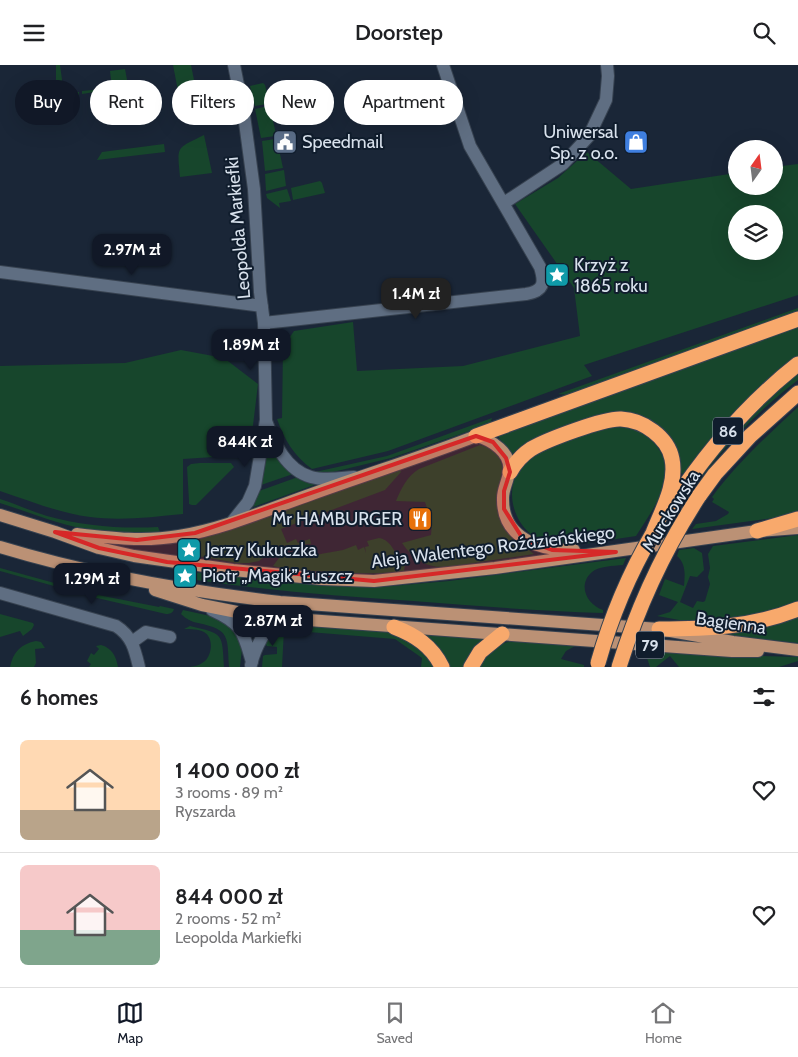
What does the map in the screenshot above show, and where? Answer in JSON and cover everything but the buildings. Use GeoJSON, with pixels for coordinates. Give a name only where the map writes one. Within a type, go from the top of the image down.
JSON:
{"type":"FeatureCollection","features":[{"type":"Feature","properties":{"kind":"highway"},"geometry":{"type":"LineString","coordinates":[[476,436],[798,319]]}},
{"type":"Feature","properties":{"kind":"highway","name":"86"},"geometry":{"type":"LineString","coordinates":[[667,506],[724,435],[759,399],[798,364]]}},
{"type":"Feature","properties":{"kind":"highway","name":"Murckowska"},"geometry":{"type":"LineString","coordinates":[[619,667],[630,632],[653,578],[672,540],[699,496],[715,474],[750,436],[796,396]]}},
{"type":"Feature","properties":{"kind":"highway"},"geometry":{"type":"LineString","coordinates":[[510,472],[524,454],[542,444],[605,420],[630,420],[653,431],[659,436],[669,451],[673,470],[667,506]]}},
{"type":"Feature","properties":{"kind":"highway","name":"Murckowska"},"geometry":{"type":"LineString","coordinates":[[598,665],[606,634],[621,596],[637,561],[667,506]]}},
{"type":"Feature","properties":{"kind":"highway"},"geometry":{"type":"LineString","coordinates":[[758,531],[798,519]]}},
{"type":"Feature","properties":{"kind":"highway"},"geometry":{"type":"LineString","coordinates":[[659,629],[699,629],[740,625],[798,609]]}},
{"type":"Feature","properties":{"kind":"highway"},"geometry":{"type":"LineString","coordinates":[[394,627],[418,638],[431,649],[442,667]]}},
{"type":"Feature","properties":{"kind":"highway"},"geometry":{"type":"LineString","coordinates":[[470,667],[480,652],[502,634]]}},
{"type":"Feature","properties":{"kind":"main road"},"geometry":{"type":"LineString","coordinates":[[55,532],[112,538],[150,539],[195,533],[232,522],[476,436],[493,442],[499,447],[506,459],[510,472],[504,491],[504,509],[508,521],[516,533],[523,539],[552,550],[616,552]]}},
{"type":"Feature","properties":{"kind":"main road","name":"Aleja Walentego Roździeńskiego"},"geometry":{"type":"LineString","coordinates":[[0,515],[100,548],[167,562],[287,576],[374,581],[495,568],[758,531]]}},
{"type":"Feature","properties":{"kind":"main road"},"geometry":{"type":"LineString","coordinates":[[758,531],[798,528]]}},
{"type":"Feature","properties":{"kind":"main road","name":"79"},"geometry":{"type":"LineString","coordinates":[[0,547],[46,561],[117,578],[202,605],[246,614],[394,627],[732,651],[798,651]]}},
{"type":"Feature","properties":{"kind":"main road","name":"79"},"geometry":{"type":"LineString","coordinates":[[117,578],[222,595],[280,602],[659,629]]}},
{"type":"Feature","properties":{"kind":"main road","name":"Bagienna"},"geometry":{"type":"LineString","coordinates":[[659,629],[798,651]]}},
{"type":"Feature","properties":{"kind":"street","name":"Leopolda Markiefki"},"geometry":{"type":"LineString","coordinates":[[232,522],[248,502],[255,486],[266,420],[264,323],[254,189],[244,115],[234,65]]}},
{"type":"Feature","properties":{"kind":"street"},"geometry":{"type":"LineString","coordinates":[[264,323],[535,293],[541,288],[543,276],[540,267],[470,146],[444,65]]}},
{"type":"Feature","properties":{"kind":"street"},"geometry":{"type":"LineString","coordinates":[[504,203],[564,164],[589,136],[606,100],[607,65]]}},
{"type":"Feature","properties":{"kind":"street"},"geometry":{"type":"LineString","coordinates":[[0,272],[262,305]]}},
{"type":"Feature","properties":{"kind":"street","name":"Leopolda Markiefki"},"geometry":{"type":"LineString","coordinates":[[266,420],[270,433],[280,452],[298,471],[310,477],[323,479],[359,477]]}},
{"type":"Feature","properties":{"kind":"street"},"geometry":{"type":"LineString","coordinates":[[0,593],[113,625],[121,629],[132,642],[139,667]]}},
{"type":"Feature","properties":{"kind":"street"},"geometry":{"type":"LineString","coordinates":[[202,605],[226,616],[238,626],[242,632],[252,665]]}},
{"type":"Feature","properties":{"kind":"street"},"geometry":{"type":"LineString","coordinates":[[252,665],[266,630],[272,623],[281,618]]}},
{"type":"Feature","properties":{"kind":"street"},"geometry":{"type":"LineString","coordinates":[[132,642],[146,632],[170,637]]}},
{"type":"Feature","properties":{"kind":"highlighted area"},"geometry":{"type":"Polygon","coordinates":[[[476,436],[493,442],[506,458],[510,472],[504,491],[504,509],[523,539],[552,550],[616,552],[374,581],[167,562],[99,548],[55,532],[137,540],[195,533],[476,436]]]}},
{"type":"Feature","properties":{"kind":"green space"},"geometry":{"type":"Polygon","coordinates":[[[56,65],[60,65],[62,80],[56,80],[56,65]]]}},
{"type":"Feature","properties":{"kind":"green space"},"geometry":{"type":"Polygon","coordinates":[[[173,65],[191,65],[194,80],[176,80],[173,65]]]}},
{"type":"Feature","properties":{"kind":"green space"},"geometry":{"type":"Polygon","coordinates":[[[125,69],[127,80],[111,80],[110,71],[125,69]]]}},
{"type":"Feature","properties":{"kind":"green space"},"geometry":{"type":"Polygon","coordinates":[[[264,84],[264,104],[255,106],[254,85],[264,84]]]}},
{"type":"Feature","properties":{"kind":"green space"},"geometry":{"type":"Polygon","coordinates":[[[90,90],[90,93],[82,94],[82,91],[90,90]]]}},
{"type":"Feature","properties":{"kind":"green space"},"geometry":{"type":"Polygon","coordinates":[[[264,107],[264,125],[274,125],[275,136],[261,138],[255,109],[264,107]]]}},
{"type":"Feature","properties":{"kind":"green space"},"geometry":{"type":"Polygon","coordinates":[[[204,135],[212,173],[180,177],[180,149],[204,135]]]}},
{"type":"Feature","properties":{"kind":"green space"},"geometry":{"type":"Polygon","coordinates":[[[277,140],[283,168],[265,171],[262,141],[277,140]]]}},
{"type":"Feature","properties":{"kind":"green space"},"geometry":{"type":"Polygon","coordinates":[[[164,144],[165,152],[97,160],[102,152],[164,144]]]}},
{"type":"Feature","properties":{"kind":"green space"},"geometry":{"type":"Polygon","coordinates":[[[587,152],[631,189],[728,174],[728,195],[783,195],[783,166],[798,164],[798,295],[584,365],[592,376],[388,451],[312,469],[290,447],[277,419],[282,418],[283,347],[294,331],[353,322],[357,371],[463,366],[580,336],[574,288],[515,204],[558,178],[587,152]]]}},
{"type":"Feature","properties":{"kind":"green space"},"geometry":{"type":"Polygon","coordinates":[[[284,170],[286,186],[266,191],[265,174],[284,170]]]}},
{"type":"Feature","properties":{"kind":"green space"},"geometry":{"type":"Polygon","coordinates":[[[320,181],[325,193],[293,200],[291,188],[320,181]]]}},
{"type":"Feature","properties":{"kind":"green space"},"geometry":{"type":"Polygon","coordinates":[[[287,189],[291,201],[279,203],[280,208],[267,198],[266,194],[287,189]]]}},
{"type":"Feature","properties":{"kind":"green space"},"geometry":{"type":"Polygon","coordinates":[[[798,308],[798,312],[568,395],[558,394],[798,308]]]}},
{"type":"Feature","properties":{"kind":"green space"},"geometry":{"type":"Polygon","coordinates":[[[798,326],[798,356],[713,438],[683,474],[681,473],[679,459],[651,421],[565,427],[531,440],[512,454],[499,438],[499,436],[798,326]]]}},
{"type":"Feature","properties":{"kind":"green space"},"geometry":{"type":"Polygon","coordinates":[[[181,350],[224,358],[258,384],[250,450],[229,456],[183,459],[183,514],[125,519],[90,517],[56,510],[0,491],[0,366],[125,363],[181,350]]]}},
{"type":"Feature","properties":{"kind":"green space"},"geometry":{"type":"Polygon","coordinates":[[[798,372],[798,380],[781,393],[734,438],[706,471],[681,506],[679,505],[712,459],[751,415],[798,372]]]}},
{"type":"Feature","properties":{"kind":"green space"},"geometry":{"type":"Polygon","coordinates":[[[798,407],[798,513],[692,529],[696,524],[716,521],[728,514],[729,512],[712,502],[714,499],[712,497],[742,461],[798,407]]]}},
{"type":"Feature","properties":{"kind":"green space"},"geometry":{"type":"Polygon","coordinates":[[[492,418],[490,424],[391,458],[333,472],[315,472],[387,456],[492,418]]]}},
{"type":"Feature","properties":{"kind":"green space"},"geometry":{"type":"Polygon","coordinates":[[[612,427],[630,429],[646,435],[655,444],[666,467],[662,491],[636,536],[560,545],[544,542],[530,534],[521,523],[514,509],[512,495],[514,480],[521,467],[533,456],[550,448],[583,435],[612,427]]]}},
{"type":"Feature","properties":{"kind":"green space"},"geometry":{"type":"Polygon","coordinates":[[[267,439],[280,462],[293,474],[261,485],[267,439]]]}},
{"type":"Feature","properties":{"kind":"green space"},"geometry":{"type":"Polygon","coordinates":[[[480,445],[490,448],[499,457],[503,468],[499,487],[515,539],[534,554],[447,567],[433,566],[421,562],[402,543],[431,535],[432,523],[425,502],[396,501],[400,492],[408,479],[419,469],[480,445]]]}},
{"type":"Feature","properties":{"kind":"green space"},"geometry":{"type":"Polygon","coordinates":[[[231,463],[234,467],[196,505],[192,505],[189,504],[187,467],[191,464],[231,463]]]}},
{"type":"Feature","properties":{"kind":"green space"},"geometry":{"type":"Polygon","coordinates":[[[400,470],[401,472],[385,490],[281,529],[287,543],[296,539],[298,543],[310,539],[311,544],[278,546],[259,561],[249,563],[237,563],[192,555],[195,541],[400,470]]]}},
{"type":"Feature","properties":{"kind":"green space"},"geometry":{"type":"Polygon","coordinates":[[[298,477],[317,484],[253,507],[259,491],[298,477]]]}},
{"type":"Feature","properties":{"kind":"green space"},"geometry":{"type":"Polygon","coordinates":[[[0,499],[41,514],[74,522],[130,528],[158,527],[160,532],[121,532],[85,529],[60,523],[0,503],[0,499]]]}},
{"type":"Feature","properties":{"kind":"green space"},"geometry":{"type":"Polygon","coordinates":[[[798,535],[798,601],[754,614],[724,619],[694,621],[657,616],[670,612],[678,602],[659,595],[665,579],[684,586],[685,573],[677,556],[679,550],[694,548],[702,553],[704,570],[697,577],[690,576],[680,602],[693,608],[697,601],[705,601],[710,584],[708,577],[710,568],[708,554],[713,546],[798,535]]]}},
{"type":"Feature","properties":{"kind":"green space"},"geometry":{"type":"Polygon","coordinates":[[[379,538],[384,539],[391,545],[405,565],[404,571],[348,573],[294,570],[273,566],[279,558],[287,555],[315,555],[343,550],[356,545],[358,550],[364,547],[366,553],[365,547],[369,546],[367,541],[379,538]]]}},
{"type":"Feature","properties":{"kind":"green space"},"geometry":{"type":"Polygon","coordinates":[[[626,558],[623,565],[595,570],[585,583],[586,594],[592,604],[603,610],[603,613],[329,595],[189,579],[190,572],[315,585],[381,587],[449,581],[626,558]]]}},
{"type":"Feature","properties":{"kind":"green space"},"geometry":{"type":"Polygon","coordinates":[[[0,568],[98,595],[174,609],[171,613],[166,614],[97,598],[0,571],[0,568]]]}},
{"type":"Feature","properties":{"kind":"green space"},"geometry":{"type":"Polygon","coordinates":[[[183,610],[215,617],[233,627],[242,649],[240,667],[229,667],[227,642],[222,632],[189,620],[181,614],[183,610]]]}},
{"type":"Feature","properties":{"kind":"green space"},"geometry":{"type":"Polygon","coordinates":[[[0,614],[33,623],[34,625],[23,636],[20,631],[0,637],[0,614]]]}},
{"type":"Feature","properties":{"kind":"green space"},"geometry":{"type":"Polygon","coordinates":[[[798,616],[798,643],[713,634],[798,616]]]}},
{"type":"Feature","properties":{"kind":"green space"},"geometry":{"type":"Polygon","coordinates":[[[282,624],[390,631],[413,641],[436,667],[421,667],[422,658],[395,639],[284,630],[282,667],[262,667],[263,656],[277,654],[277,647],[267,646],[265,643],[266,639],[282,624]]]}},
{"type":"Feature","properties":{"kind":"green space"},"geometry":{"type":"Polygon","coordinates":[[[190,626],[209,631],[219,637],[223,647],[224,667],[190,667],[205,661],[209,654],[211,642],[204,632],[184,629],[190,626]]]}},
{"type":"Feature","properties":{"kind":"green space"},"geometry":{"type":"Polygon","coordinates":[[[424,634],[485,639],[465,667],[448,667],[424,634]]]}},
{"type":"Feature","properties":{"kind":"green space"},"geometry":{"type":"Polygon","coordinates":[[[36,641],[41,642],[45,648],[35,649],[36,663],[34,667],[10,667],[18,649],[36,641]]]}},
{"type":"Feature","properties":{"kind":"green space"},"geometry":{"type":"Polygon","coordinates":[[[511,641],[577,645],[566,651],[561,659],[584,665],[584,667],[478,667],[492,651],[511,641]]]}},
{"type":"Feature","properties":{"kind":"green space"},"geometry":{"type":"Polygon","coordinates":[[[101,645],[113,653],[118,667],[89,667],[91,664],[87,661],[91,653],[94,655],[99,649],[96,646],[101,645]]]}},
{"type":"Feature","properties":{"kind":"green space"},"geometry":{"type":"Polygon","coordinates":[[[638,648],[730,655],[798,657],[798,661],[779,667],[679,667],[670,656],[656,667],[650,667],[647,658],[638,651],[638,648]]]}},
{"type":"Feature","properties":{"kind":"place","name":"Speedmail"},"geometry":{"type":"Point","coordinates":[285,142]}},
{"type":"Feature","properties":{"kind":"place","name":"Uniwersal Sp. z o.o."},"geometry":{"type":"Point","coordinates":[636,142]}},
{"type":"Feature","properties":{"kind":"place","name":"Krzyż z 1865 roku"},"geometry":{"type":"Point","coordinates":[557,275]}},
{"type":"Feature","properties":{"kind":"place","name":"Mr HAMBURGER"},"geometry":{"type":"Point","coordinates":[420,519]}},
{"type":"Feature","properties":{"kind":"place","name":"Jerzy Kukuczka"},"geometry":{"type":"Point","coordinates":[189,550]}},
{"type":"Feature","properties":{"kind":"place","name":"Piotr „Magik” Łuszcz"},"geometry":{"type":"Point","coordinates":[185,576]}}]}
